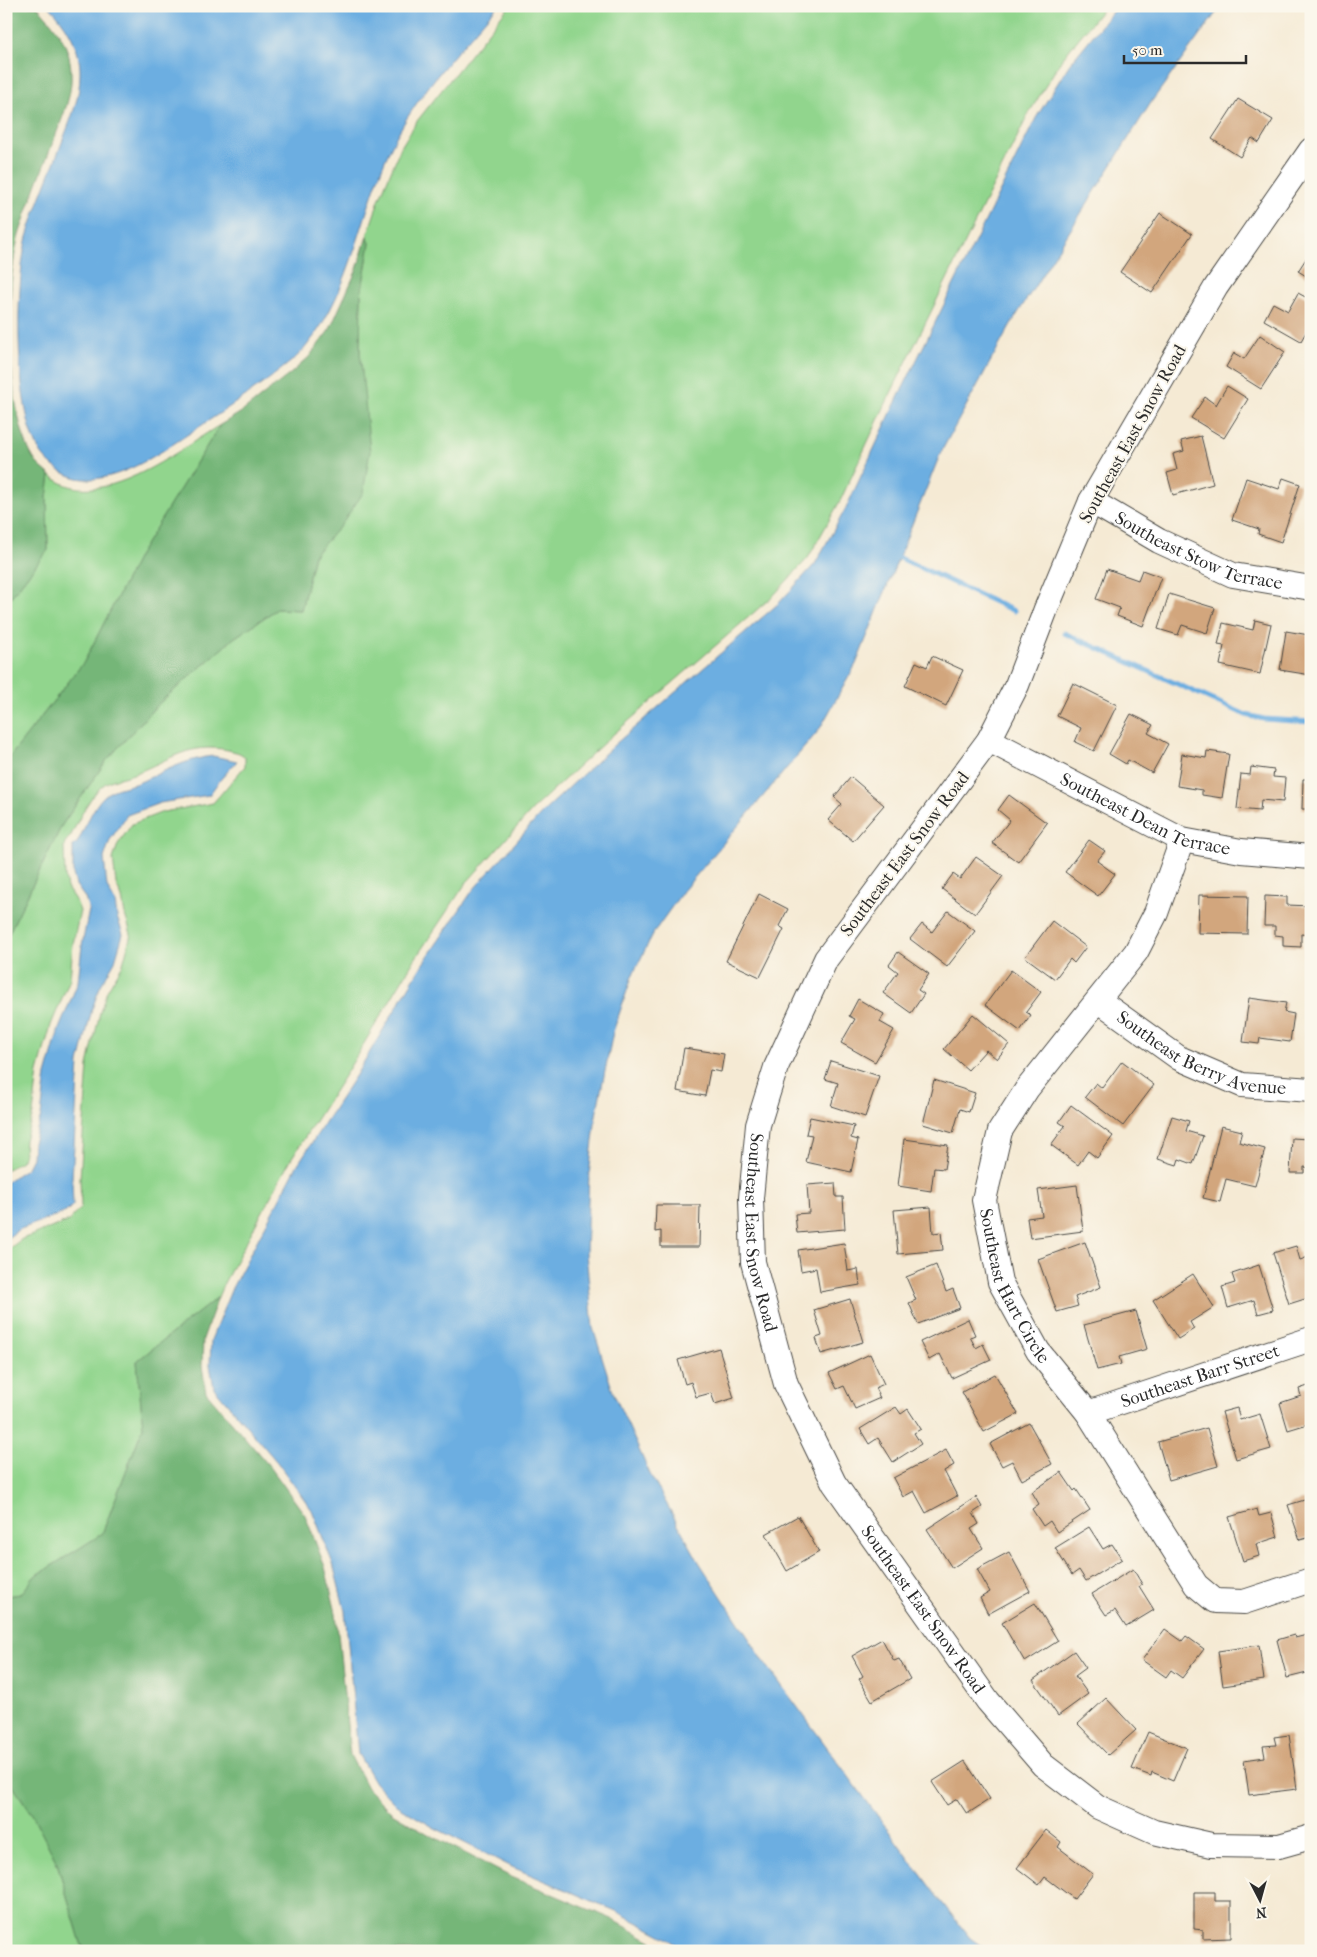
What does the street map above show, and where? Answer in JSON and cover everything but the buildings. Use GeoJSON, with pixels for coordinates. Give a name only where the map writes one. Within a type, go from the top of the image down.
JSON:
{"type":"FeatureCollection","features":[{"type":"Feature","properties":{"kind":"street","name":"Southeast East Snow Road"},"geometry":{"type":"LineString","coordinates":[[1311,150],[1216,287],[1092,501],[1046,609],[1017,684],[989,740],[826,959],[776,1067],[758,1125],[752,1189],[753,1262],[786,1384],[834,1483],[988,1701],[1043,1765],[1098,1807],[1154,1832],[1211,1844],[1279,1846],[1311,1837]]}},
{"type":"Feature","properties":{"kind":"street","name":"Southeast Stow Terrace"},"geometry":{"type":"LineString","coordinates":[[1092,501],[1159,541],[1233,574],[1311,588]]}},
{"type":"Feature","properties":{"kind":"street","name":"Southeast Dean Terrace"},"geometry":{"type":"LineString","coordinates":[[989,740],[1182,840],[1240,851],[1311,857]]}},
{"type":"Feature","properties":{"kind":"street","name":"Southeast Hart Circle"},"geometry":{"type":"LineString","coordinates":[[1182,840],[1156,913],[1136,952],[1027,1090],[1000,1132],[984,1200],[1000,1282],[1038,1351],[1088,1413],[1196,1585],[1215,1601],[1244,1602],[1311,1580]]}},
{"type":"Feature","properties":{"kind":"street","name":"Southeast Berry Avenue"},"geometry":{"type":"LineString","coordinates":[[1098,1000],[1179,1058],[1242,1085],[1311,1090]]}},
{"type":"Feature","properties":{"kind":"street","name":"Southeast Barr Street"},"geometry":{"type":"LineString","coordinates":[[1088,1413],[1311,1339]]}},
{"type":"Feature","properties":{"kind":"green space"},"geometry":{"type":"Polygon","coordinates":[[[6,6],[37,6],[44,13],[65,44],[70,61],[71,80],[64,113],[20,232],[11,283],[10,350],[18,415],[26,442],[36,462],[50,475],[47,497],[48,550],[6,603],[6,6]]]}},
{"type":"Feature","properties":{"kind":"green space"},"geometry":{"type":"Polygon","coordinates":[[[509,6],[1105,6],[1062,59],[1029,113],[887,401],[840,501],[808,558],[774,595],[608,739],[537,805],[466,883],[415,959],[348,1070],[291,1159],[218,1297],[137,1361],[143,1427],[102,1534],[34,1577],[21,1594],[6,1596],[6,1251],[22,1239],[69,1221],[81,1207],[80,1178],[88,1065],[100,1012],[107,991],[123,964],[131,934],[122,898],[116,884],[113,859],[118,844],[132,824],[163,812],[213,803],[245,766],[245,757],[237,752],[228,750],[202,748],[191,750],[136,773],[113,780],[96,792],[66,841],[64,846],[67,888],[80,911],[73,944],[70,979],[51,1025],[38,1072],[33,1114],[25,1140],[24,1155],[21,1161],[6,1170],[6,939],[62,825],[106,761],[157,705],[234,638],[277,609],[301,610],[314,555],[341,525],[360,352],[361,295],[370,243],[367,236],[379,200],[401,147],[417,121],[509,6]]]}},
{"type":"Feature","properties":{"kind":"green space"},"geometry":{"type":"Polygon","coordinates":[[[367,236],[370,243],[361,295],[360,352],[370,451],[363,493],[341,525],[314,555],[301,610],[277,609],[234,638],[157,705],[106,761],[62,825],[6,939],[6,762],[84,662],[139,555],[220,425],[243,411],[290,374],[309,357],[330,329],[357,269],[367,236]]]}},
{"type":"Feature","properties":{"kind":"green space"},"geometry":{"type":"Polygon","coordinates":[[[220,425],[139,555],[84,662],[6,762],[6,603],[48,550],[47,497],[50,475],[69,486],[91,488],[114,484],[137,475],[161,462],[220,425]]]}},
{"type":"Feature","properties":{"kind":"green space"},"geometry":{"type":"Polygon","coordinates":[[[218,1297],[203,1339],[202,1366],[206,1392],[271,1468],[305,1515],[325,1567],[336,1613],[350,1755],[367,1788],[392,1813],[430,1835],[509,1876],[612,1919],[669,1951],[86,1951],[81,1943],[57,1863],[32,1814],[6,1776],[6,1596],[21,1594],[34,1577],[102,1534],[143,1427],[137,1361],[218,1297]]]}},
{"type":"Feature","properties":{"kind":"green space"},"geometry":{"type":"Polygon","coordinates":[[[6,1776],[32,1814],[57,1863],[81,1943],[86,1951],[6,1951],[6,1776]]]}},
{"type":"Feature","properties":{"kind":"water"},"geometry":{"type":"Polygon","coordinates":[[[49,6],[497,6],[430,85],[406,119],[384,163],[347,273],[322,324],[305,348],[258,387],[160,453],[123,472],[97,479],[78,478],[67,474],[57,469],[44,457],[34,439],[22,383],[19,350],[20,285],[27,237],[73,114],[80,82],[80,64],[72,37],[62,21],[49,6]]]}},
{"type":"Feature","properties":{"kind":"water"},"geometry":{"type":"Polygon","coordinates":[[[1117,6],[1221,6],[1152,101],[1011,324],[941,452],[856,664],[819,730],[683,891],[654,932],[632,976],[613,1032],[596,1115],[589,1175],[586,1253],[593,1328],[613,1392],[650,1474],[699,1562],[765,1663],[936,1895],[970,1938],[989,1951],[685,1951],[667,1938],[616,1911],[512,1867],[433,1827],[396,1805],[375,1783],[358,1754],[345,1611],[333,1564],[312,1510],[277,1462],[214,1388],[210,1365],[211,1340],[232,1288],[298,1164],[356,1075],[422,965],[473,890],[542,813],[613,746],[779,603],[815,564],[847,506],[894,406],[1036,118],[1069,65],[1117,6]]]}},
{"type":"Feature","properties":{"kind":"water"},"geometry":{"type":"Polygon","coordinates":[[[213,756],[237,761],[209,795],[160,803],[127,815],[110,840],[104,858],[107,887],[115,902],[117,917],[123,934],[115,961],[100,987],[92,1009],[79,1063],[72,1178],[73,1205],[66,1212],[18,1230],[6,1239],[6,1182],[27,1168],[32,1158],[33,1143],[41,1116],[46,1075],[59,1029],[78,982],[82,945],[89,910],[85,898],[76,885],[73,874],[73,846],[77,843],[96,806],[108,793],[185,763],[213,756]]]}},
{"type":"Feature","properties":{"kind":"waterway"},"geometry":{"type":"LineString","coordinates":[[900,558],[1014,611]]}},
{"type":"Feature","properties":{"kind":"waterway"},"geometry":{"type":"LineString","coordinates":[[1064,633],[1246,715],[1264,719],[1311,722]]}}]}
